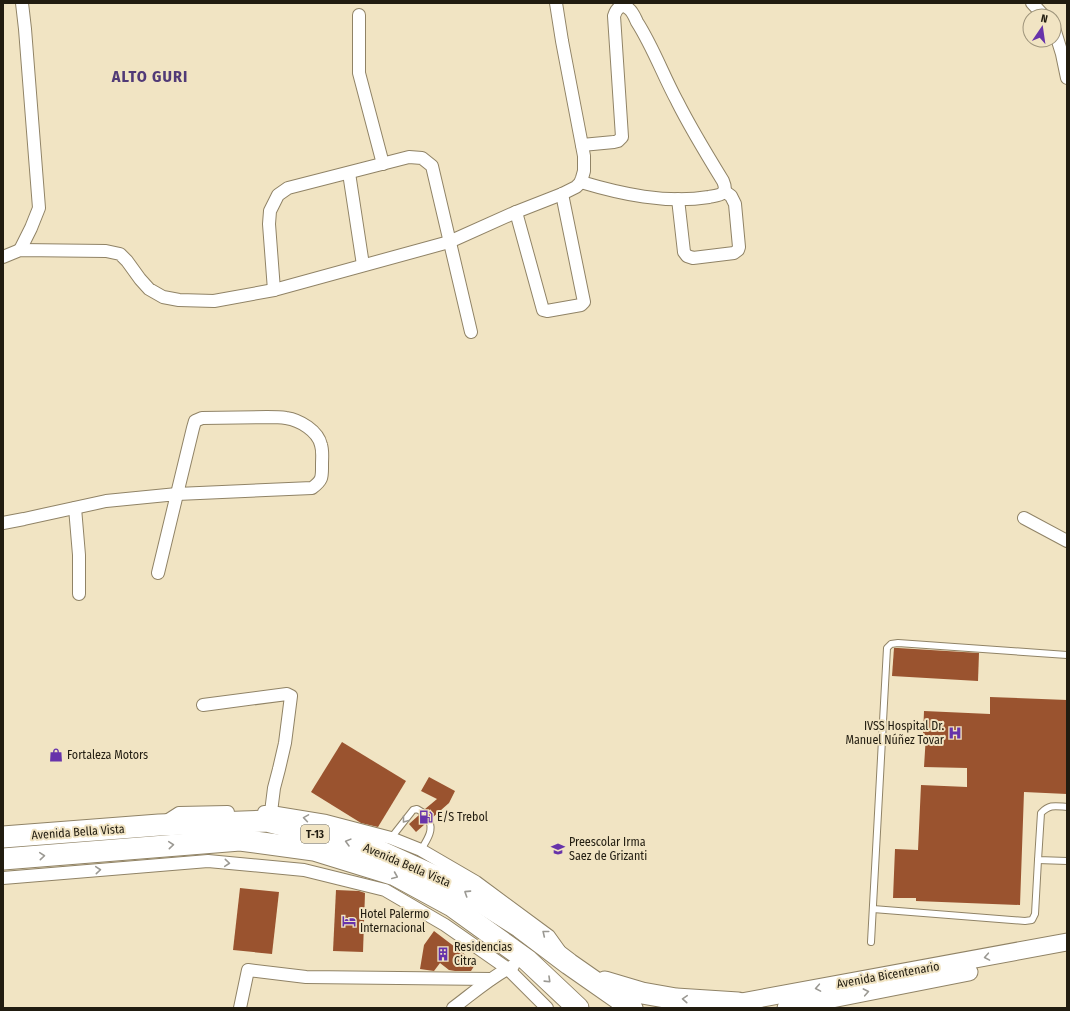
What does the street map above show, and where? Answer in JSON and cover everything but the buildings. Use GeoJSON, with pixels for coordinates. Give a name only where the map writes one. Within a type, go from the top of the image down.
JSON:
{"type":"FeatureCollection","features":[{"type":"Feature","properties":{"kind":"highway","name":"Avenida Bella Vista"},"geometry":{"type":"LineString","coordinates":[[3,837],[159,826],[267,821],[375,849],[452,884],[520,927],[569,964],[632,1008]]}},
{"type":"Feature","properties":{"kind":"highway","name":"Avenida Bella Vista"},"geometry":{"type":"LineString","coordinates":[[3,859],[240,840],[314,850],[395,875],[452,906],[527,960],[578,1008]]}},
{"type":"Feature","properties":{"kind":"highway","name":"T-13"},"geometry":{"type":"LineString","coordinates":[[591,979],[642,993],[738,1003]]}},
{"type":"Feature","properties":{"kind":"street"},"geometry":{"type":"LineString","coordinates":[[20,250],[39,208],[22,3]]}},
{"type":"Feature","properties":{"kind":"street"},"geometry":{"type":"LineString","coordinates":[[3,257],[20,250],[106,251],[120,254],[140,279],[149,288],[162,297],[179,300],[214,301],[274,290],[449,242],[516,212],[562,194],[576,187],[581,182],[584,171],[584,156],[556,3]]}},
{"type":"Feature","properties":{"kind":"street"},"geometry":{"type":"LineString","coordinates":[[581,182],[622,192],[660,198],[678,199],[720,195],[724,191],[725,187],[723,181],[676,101],[642,28],[630,10],[623,6],[618,5],[614,16],[622,136],[614,142],[582,146]]}},
{"type":"Feature","properties":{"kind":"street"},"geometry":{"type":"LineString","coordinates":[[358,14],[359,73],[383,164]]}},
{"type":"Feature","properties":{"kind":"street"},"geometry":{"type":"LineString","coordinates":[[1060,48],[1067,78]]}},
{"type":"Feature","properties":{"kind":"street"},"geometry":{"type":"LineString","coordinates":[[274,290],[269,224],[270,210],[278,195],[288,188],[409,157],[422,158],[432,166],[471,332]]}},
{"type":"Feature","properties":{"kind":"street"},"geometry":{"type":"LineString","coordinates":[[349,173],[363,265]]}},
{"type":"Feature","properties":{"kind":"street"},"geometry":{"type":"LineString","coordinates":[[678,199],[685,255],[692,258],[734,253],[739,247],[735,204],[731,196],[724,191]]}},
{"type":"Feature","properties":{"kind":"street"},"geometry":{"type":"LineString","coordinates":[[516,212],[543,310],[547,311],[581,305],[584,302],[562,194]]}},
{"type":"Feature","properties":{"kind":"street"},"geometry":{"type":"LineString","coordinates":[[3,523],[24,520],[106,501],[177,494],[312,488],[319,483],[322,477],[321,445],[318,437],[311,429],[287,418],[202,418],[195,421],[192,428],[177,494],[158,573]]}},
{"type":"Feature","properties":{"kind":"street"},"geometry":{"type":"LineString","coordinates":[[75,508],[79,555],[80,594]]}},
{"type":"Feature","properties":{"kind":"street"},"geometry":{"type":"LineString","coordinates":[[1024,518],[1067,541]]}},
{"type":"Feature","properties":{"kind":"street"},"geometry":{"type":"LineString","coordinates":[[203,705],[287,694],[291,696],[271,812]]}},
{"type":"Feature","properties":{"kind":"street","name":"T-13"},"geometry":{"type":"LineString","coordinates":[[159,826],[179,813],[271,812],[326,821],[391,838],[421,850],[476,882],[549,936],[569,964]]}},
{"type":"Feature","properties":{"kind":"street"},"geometry":{"type":"LineString","coordinates":[[3,878],[208,861],[304,870],[385,890],[445,925],[508,968],[547,1008]]}},
{"type":"Feature","properties":{"kind":"street","name":"Avenida Bicentenario"},"geometry":{"type":"LineString","coordinates":[[708,1008],[1067,942]]}},
{"type":"Feature","properties":{"kind":"street","name":"Avenida Bicentenario"},"geometry":{"type":"LineString","coordinates":[[786,1008],[819,1005],[1067,953]]}},
{"type":"Feature","properties":{"kind":"street"},"geometry":{"type":"LineString","coordinates":[[453,1008],[508,968],[527,960]]}},
{"type":"Feature","properties":{"kind":"street"},"geometry":{"type":"LineString","coordinates":[[240,1008],[248,970],[306,977],[491,980]]}},
{"type":"Feature","properties":{"kind":"lane"},"geometry":{"type":"LineString","coordinates":[[871,942],[888,646],[898,643],[1067,655]]}},
{"type":"Feature","properties":{"kind":"lane"},"geometry":{"type":"LineString","coordinates":[[873,909],[1025,921],[1032,920],[1034,914],[1041,813],[1046,808],[1051,806],[1067,807]]}},
{"type":"Feature","properties":{"kind":"lane"},"geometry":{"type":"LineString","coordinates":[[391,838],[413,810],[422,812]]}},
{"type":"Feature","properties":{"kind":"lane"},"geometry":{"type":"LineString","coordinates":[[421,850],[432,826],[429,821]]}},
{"type":"Feature","properties":{"kind":"lane"},"geometry":{"type":"LineString","coordinates":[[1038,860],[1067,861]]}},
{"type":"Feature","properties":{"kind":"place","name":"IVSS Hospital Dr. Manuel Núñez Tovar"},"geometry":{"type":"Point","coordinates":[955,733]}},
{"type":"Feature","properties":{"kind":"place","name":"Fortaleza Motors"},"geometry":{"type":"Point","coordinates":[56,755]}},
{"type":"Feature","properties":{"kind":"place","name":"E/S Trebol"},"geometry":{"type":"Point","coordinates":[426,817]}},
{"type":"Feature","properties":{"kind":"place","name":"Preescolar Irma Saez de Grizanti"},"geometry":{"type":"Point","coordinates":[558,849]}},
{"type":"Feature","properties":{"kind":"place","name":"Hotel Palermo Internacional"},"geometry":{"type":"Point","coordinates":[349,921]}},
{"type":"Feature","properties":{"kind":"place","name":"Residencias Citra"},"geometry":{"type":"Point","coordinates":[443,954]}},
{"type":"Feature","properties":{"kind":"district","name":"ALTO GURI"},"geometry":{"type":"Point","coordinates":[150,76]}}]}
